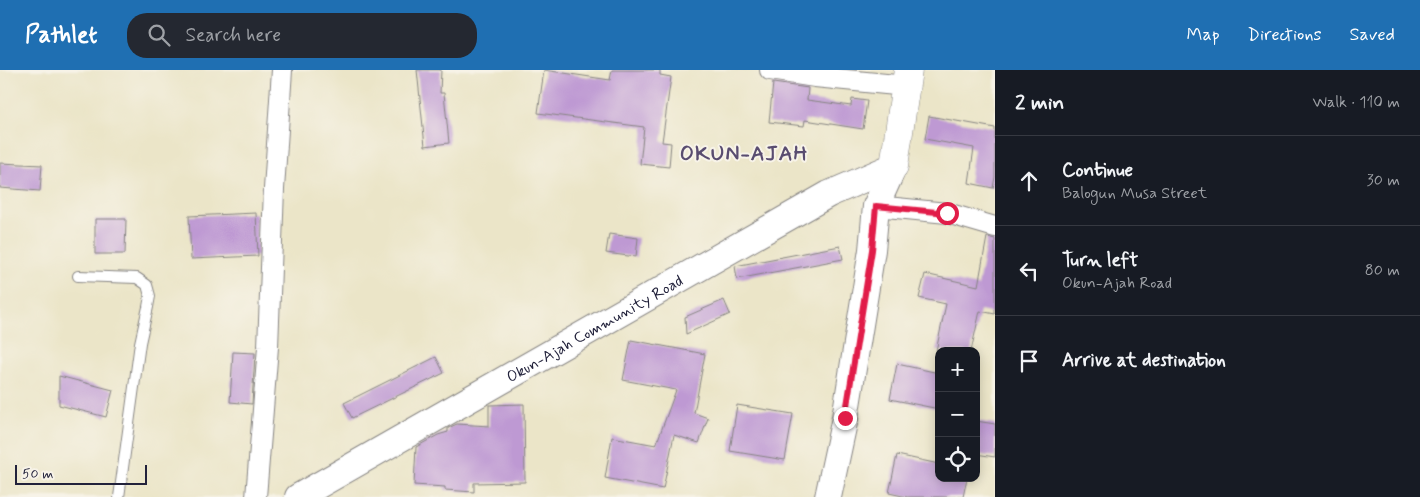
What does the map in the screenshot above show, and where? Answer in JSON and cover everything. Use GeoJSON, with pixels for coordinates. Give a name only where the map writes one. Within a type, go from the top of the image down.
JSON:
{"type":"FeatureCollection","features":[{"type":"Feature","properties":{"kind":"main road"},"geometry":{"type":"LineString","coordinates":[[894,166],[907,78]]}},
{"type":"Feature","properties":{"kind":"street"},"geometry":{"type":"LineString","coordinates":[[256,497],[268,347],[274,190],[282,70]]}},
{"type":"Feature","properties":{"kind":"street"},"geometry":{"type":"LineString","coordinates":[[770,70],[815,77],[907,78]]}},
{"type":"Feature","properties":{"kind":"street"},"geometry":{"type":"LineString","coordinates":[[828,497],[845,418],[872,250],[876,206],[894,166]]}},
{"type":"Feature","properties":{"kind":"street","name":"Okun-Ajah Community Road"},"geometry":{"type":"LineString","coordinates":[[298,497],[829,194],[894,166]]}},
{"type":"Feature","properties":{"kind":"street"},"geometry":{"type":"LineString","coordinates":[[829,194],[876,206],[947,213],[995,227]]}},
{"type":"Feature","properties":{"kind":"lane"},"geometry":{"type":"LineString","coordinates":[[78,276],[137,278],[147,285],[150,296],[140,343],[119,497]]}},
{"type":"Feature","properties":{"kind":"building"},"geometry":{"type":"Polygon","coordinates":[[[417,70],[441,70],[440,93],[444,93],[449,143],[425,146],[417,70]]]}},
{"type":"Feature","properties":{"kind":"building"},"geometry":{"type":"Polygon","coordinates":[[[544,70],[610,80],[612,70],[660,70],[660,75],[671,77],[662,142],[671,143],[669,167],[640,164],[644,127],[538,113],[544,70]]]}},
{"type":"Feature","properties":{"kind":"building"},"geometry":{"type":"Polygon","coordinates":[[[773,83],[808,88],[807,100],[851,106],[852,99],[867,101],[863,129],[805,120],[804,126],[769,122],[773,83]]]}},
{"type":"Feature","properties":{"kind":"building"},"geometry":{"type":"Polygon","coordinates":[[[929,116],[995,128],[995,177],[993,188],[969,183],[974,148],[925,139],[929,116]]]}},
{"type":"Feature","properties":{"kind":"building"},"geometry":{"type":"Polygon","coordinates":[[[0,163],[42,165],[40,191],[0,188],[0,163]]]}},
{"type":"Feature","properties":{"kind":"building"},"geometry":{"type":"Polygon","coordinates":[[[256,213],[258,256],[191,259],[189,216],[256,213]]]}},
{"type":"Feature","properties":{"kind":"building"},"geometry":{"type":"Polygon","coordinates":[[[95,219],[126,219],[125,254],[95,254],[95,219]]]}},
{"type":"Feature","properties":{"kind":"building"},"geometry":{"type":"Polygon","coordinates":[[[609,234],[638,238],[636,257],[606,253],[609,234]]]}},
{"type":"Feature","properties":{"kind":"building"},"geometry":{"type":"Polygon","coordinates":[[[987,237],[995,239],[995,314],[980,311],[972,347],[937,347],[946,304],[919,298],[925,274],[978,286],[987,237]]]}},
{"type":"Feature","properties":{"kind":"building"},"geometry":{"type":"Polygon","coordinates":[[[840,246],[843,259],[737,279],[735,266],[840,246]]]}},
{"type":"Feature","properties":{"kind":"building"},"geometry":{"type":"Polygon","coordinates":[[[724,300],[730,314],[686,334],[685,317],[724,300]]]}},
{"type":"Feature","properties":{"kind":"building"},"geometry":{"type":"Polygon","coordinates":[[[631,340],[705,354],[694,413],[708,418],[699,443],[674,435],[663,489],[605,478],[612,437],[656,445],[676,390],[623,380],[631,340]]]}},
{"type":"Feature","properties":{"kind":"building"},"geometry":{"type":"Polygon","coordinates":[[[233,352],[255,353],[252,404],[230,402],[233,352]]]}},
{"type":"Feature","properties":{"kind":"building"},"geometry":{"type":"Polygon","coordinates":[[[436,357],[444,373],[352,418],[344,403],[436,357]]]}},
{"type":"Feature","properties":{"kind":"building"},"geometry":{"type":"Polygon","coordinates":[[[897,364],[935,372],[935,408],[890,399],[897,364]]]}},
{"type":"Feature","properties":{"kind":"building"},"geometry":{"type":"Polygon","coordinates":[[[59,376],[113,390],[106,417],[59,405],[59,376]]]}},
{"type":"Feature","properties":{"kind":"building"},"geometry":{"type":"Polygon","coordinates":[[[524,404],[525,482],[474,483],[474,492],[445,490],[445,487],[414,485],[416,447],[438,435],[448,432],[448,428],[457,424],[489,426],[489,405],[524,404]]]}},
{"type":"Feature","properties":{"kind":"building"},"geometry":{"type":"Polygon","coordinates":[[[737,405],[793,414],[785,460],[730,451],[737,405]]]}},
{"type":"Feature","properties":{"kind":"building"},"geometry":{"type":"Polygon","coordinates":[[[980,422],[995,424],[995,457],[980,455],[980,422]]]}},
{"type":"Feature","properties":{"kind":"building"},"geometry":{"type":"Polygon","coordinates":[[[897,455],[935,463],[935,482],[966,482],[963,497],[907,497],[889,493],[897,455]]]}},
{"type":"Feature","properties":{"kind":"district","name":"OKUN-AJAH"},"geometry":{"type":"Point","coordinates":[744,153]}},
{"type":"Feature","properties":{"kind":"route"},"geometry":{"type":"LineString","coordinates":[[845,418],[872,250],[876,206],[947,213]]}}]}
